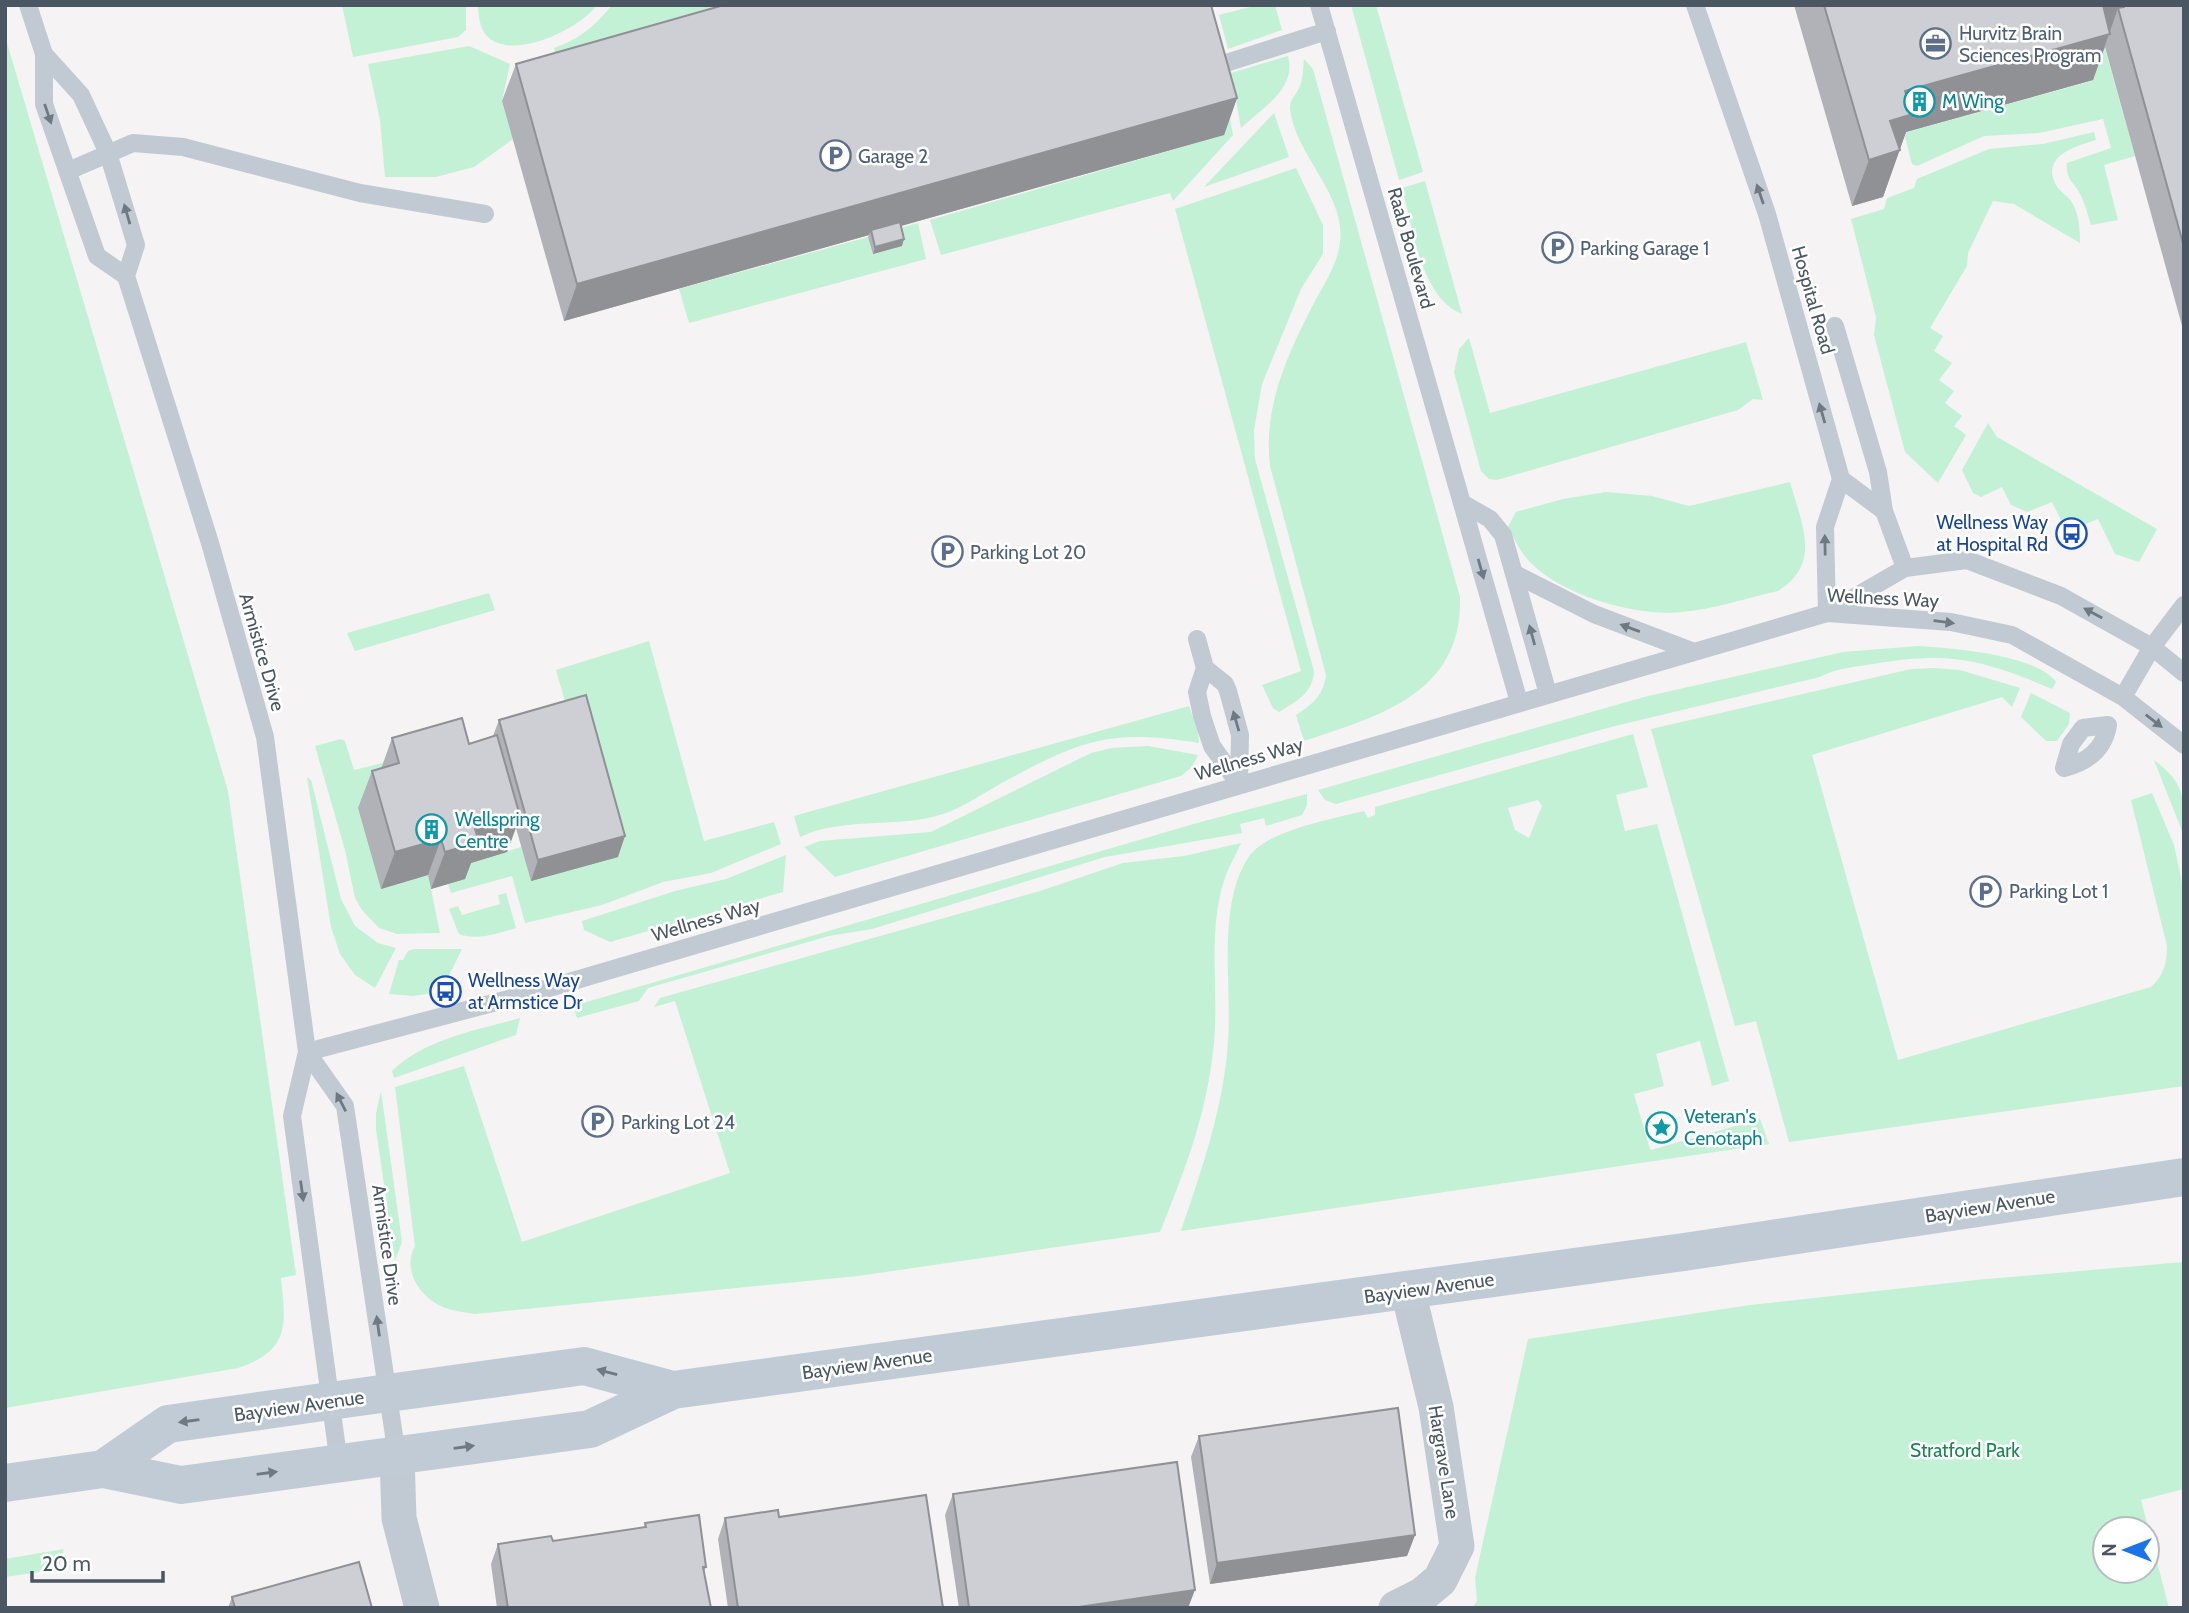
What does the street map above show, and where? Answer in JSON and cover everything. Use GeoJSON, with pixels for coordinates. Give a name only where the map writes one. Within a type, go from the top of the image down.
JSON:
{"type":"FeatureCollection","features":[{"type":"Feature","properties":{"kind":"main road","name":"Bayview Avenue"},"geometry":{"type":"LineString","coordinates":[[5,1483],[103,1469],[181,1485],[590,1429],[673,1390],[1408,1291],[2184,1177]]}},
{"type":"Feature","properties":{"kind":"main road","name":"Bayview Avenue"},"geometry":{"type":"LineString","coordinates":[[103,1469],[167,1424],[330,1401],[584,1366],[673,1390]]}},
{"type":"Feature","properties":{"kind":"street","name":"Hargrave Lane"},"geometry":{"type":"LineString","coordinates":[[1396,1608],[1422,1595],[1440,1580],[1457,1546],[1436,1407],[1408,1291]]}},
{"type":"Feature","properties":{"kind":"street"},"geometry":{"type":"LineString","coordinates":[[397,1456],[399,1518],[422,1608]]}},
{"type":"Feature","properties":{"kind":"lane"},"geometry":{"type":"LineString","coordinates":[[28,5],[44,54],[44,104],[97,256],[126,276],[136,245],[108,153],[81,94],[44,54]]}},
{"type":"Feature","properties":{"kind":"lane","name":"Raab Boulevard"},"geometry":{"type":"LineString","coordinates":[[1320,5],[1519,702]]}},
{"type":"Feature","properties":{"kind":"lane","name":"Hospital Road"},"geometry":{"type":"LineString","coordinates":[[1695,5],[1767,214],[1841,479]]}},
{"type":"Feature","properties":{"kind":"lane"},"geometry":{"type":"LineString","coordinates":[[1206,69],[1327,31]]}},
{"type":"Feature","properties":{"kind":"lane"},"geometry":{"type":"LineString","coordinates":[[68,171],[134,144],[184,147],[360,193],[485,214]]}},
{"type":"Feature","properties":{"kind":"lane","name":"Armistice Drive"},"geometry":{"type":"LineString","coordinates":[[126,276],[210,543],[265,737],[307,1052],[292,1116],[339,1464]]}},
{"type":"Feature","properties":{"kind":"lane"},"geometry":{"type":"LineString","coordinates":[[1835,326],[1878,472],[1884,511],[1905,568],[1827,613],[1825,527],[1841,479],[1884,511]]}},
{"type":"Feature","properties":{"kind":"lane"},"geometry":{"type":"LineString","coordinates":[[1462,503],[1490,519],[1503,535],[1517,575],[1548,694]]}},
{"type":"Feature","properties":{"kind":"lane","name":"Wellness Way"},"geometry":{"type":"LineString","coordinates":[[1905,568],[1968,560],[2061,596],[2152,647],[2184,673]]}},
{"type":"Feature","properties":{"kind":"lane"},"geometry":{"type":"LineString","coordinates":[[1517,575],[1594,614],[1694,652]]}},
{"type":"Feature","properties":{"kind":"lane"},"geometry":{"type":"LineString","coordinates":[[2123,697],[2152,647],[2184,605]]}},
{"type":"Feature","properties":{"kind":"lane","name":"Wellness Way"},"geometry":{"type":"LineString","coordinates":[[307,1052],[569,982],[1238,783],[1827,613],[1951,622],[2012,635],[2123,697],[2184,745]]}},
{"type":"Feature","properties":{"kind":"lane"},"geometry":{"type":"LineString","coordinates":[[1197,639],[1205,668],[1197,692],[1202,716],[1212,746],[1238,783]]}},
{"type":"Feature","properties":{"kind":"lane"},"geometry":{"type":"LineString","coordinates":[[1205,668],[1226,684],[1240,735],[1238,783]]}},
{"type":"Feature","properties":{"kind":"lane","name":"Armistice Drive"},"geometry":{"type":"LineString","coordinates":[[307,1052],[345,1106],[397,1456]]}},
{"type":"Feature","properties":{"kind":"green space"},"geometry":{"type":"Polygon","coordinates":[[[342,5],[466,5],[466,30],[458,37],[353,57],[342,5]]]}},
{"type":"Feature","properties":{"kind":"green space"},"geometry":{"type":"Polygon","coordinates":[[[478,5],[597,5],[576,24],[561,32],[528,44],[512,46],[498,43],[484,33],[478,5]]]}},
{"type":"Feature","properties":{"kind":"green space"},"geometry":{"type":"Polygon","coordinates":[[[612,5],[839,5],[562,84],[554,48],[586,31],[612,5]]]}},
{"type":"Feature","properties":{"kind":"green space"},"geometry":{"type":"Polygon","coordinates":[[[1258,5],[1275,5],[1282,30],[1228,49],[1219,15],[1258,5]]]}},
{"type":"Feature","properties":{"kind":"green space"},"geometry":{"type":"Polygon","coordinates":[[[1351,5],[1376,5],[1423,172],[1399,180],[1351,5]]]}},
{"type":"Feature","properties":{"kind":"green space"},"geometry":{"type":"Polygon","coordinates":[[[5,36],[228,791],[296,1275],[281,1278],[284,1310],[281,1334],[276,1344],[255,1361],[238,1368],[5,1408],[5,36]]]}},
{"type":"Feature","properties":{"kind":"green space"},"geometry":{"type":"Polygon","coordinates":[[[2104,45],[2135,156],[2104,165],[2118,220],[2091,225],[2080,193],[2069,178],[2067,169],[2067,163],[2111,148],[2103,119],[2039,133],[1984,136],[1917,166],[1912,164],[1904,133],[2092,81],[2104,45]]]}},
{"type":"Feature","properties":{"kind":"green space"},"geometry":{"type":"Polygon","coordinates":[[[469,46],[510,64],[502,101],[513,139],[474,167],[436,177],[385,177],[380,120],[368,64],[469,46]]]}},
{"type":"Feature","properties":{"kind":"green space"},"geometry":{"type":"Polygon","coordinates":[[[1288,56],[1288,78],[1283,88],[1241,128],[1231,73],[1288,56]]]}},
{"type":"Feature","properties":{"kind":"green space"},"geometry":{"type":"Polygon","coordinates":[[[1304,59],[1313,69],[1460,597],[1457,630],[1448,656],[1432,678],[1412,696],[1388,710],[1304,741],[1296,715],[1316,699],[1326,675],[1270,466],[1270,423],[1286,363],[1333,267],[1340,242],[1340,224],[1328,191],[1294,126],[1290,109],[1301,83],[1304,59]]]}},
{"type":"Feature","properties":{"kind":"green space"},"geometry":{"type":"Polygon","coordinates":[[[1222,75],[1233,135],[1173,201],[1170,193],[941,255],[930,220],[1224,135],[1222,75]]]}},
{"type":"Feature","properties":{"kind":"green space"},"geometry":{"type":"Polygon","coordinates":[[[1274,113],[1289,157],[1204,187],[1274,113]]]}},
{"type":"Feature","properties":{"kind":"green space"},"geometry":{"type":"Polygon","coordinates":[[[2094,132],[2096,140],[2062,154],[2053,167],[2052,175],[2056,185],[2076,210],[2080,243],[2014,204],[1993,201],[1968,253],[1967,266],[1930,328],[1943,336],[1934,351],[1952,363],[1939,380],[1954,391],[1945,403],[1962,416],[1954,426],[1966,435],[1938,483],[1905,452],[1874,335],[1876,317],[1851,219],[1884,209],[1887,198],[1914,188],[1917,179],[1989,149],[2043,144],[2094,132]]]}},
{"type":"Feature","properties":{"kind":"green space"},"geometry":{"type":"Polygon","coordinates":[[[1296,168],[1323,225],[1323,254],[1301,289],[1262,384],[1254,430],[1255,459],[1314,671],[1307,691],[1279,712],[1273,708],[1262,685],[1301,671],[1175,209],[1296,168]]]}},
{"type":"Feature","properties":{"kind":"green space"},"geometry":{"type":"Polygon","coordinates":[[[1425,181],[1462,314],[1436,293],[1420,259],[1402,188],[1425,181]]]}},
{"type":"Feature","properties":{"kind":"green space"},"geometry":{"type":"Polygon","coordinates":[[[918,223],[926,259],[689,323],[679,289],[868,237],[873,254],[901,246],[897,229],[918,223]]]}},
{"type":"Feature","properties":{"kind":"green space"},"geometry":{"type":"Polygon","coordinates":[[[1469,338],[1490,413],[1746,342],[1763,400],[1753,399],[1738,410],[1497,480],[1489,479],[1481,471],[1454,372],[1459,349],[1469,338]]]}},
{"type":"Feature","properties":{"kind":"green space"},"geometry":{"type":"Polygon","coordinates":[[[1988,423],[1997,437],[2157,529],[2139,562],[2115,554],[2098,519],[2076,528],[2063,524],[2052,502],[2027,512],[2011,505],[2002,487],[1981,497],[1973,493],[1962,470],[1988,423]]]}},
{"type":"Feature","properties":{"kind":"green space"},"geometry":{"type":"Polygon","coordinates":[[[1790,482],[1805,541],[1800,568],[1792,580],[1778,591],[1694,611],[1642,611],[1597,600],[1575,591],[1537,569],[1522,552],[1508,527],[1516,512],[1563,499],[1606,492],[1652,496],[1689,506],[1790,482]]]}},
{"type":"Feature","properties":{"kind":"green space"},"geometry":{"type":"Polygon","coordinates":[[[489,593],[495,610],[355,651],[347,633],[489,593]]]}},
{"type":"Feature","properties":{"kind":"green space"},"geometry":{"type":"Polygon","coordinates":[[[649,641],[704,841],[774,822],[781,844],[711,873],[663,882],[602,905],[525,923],[512,876],[451,893],[448,884],[462,866],[521,847],[570,719],[556,670],[649,641]]]}},
{"type":"Feature","properties":{"kind":"green space"},"geometry":{"type":"Polygon","coordinates":[[[1918,646],[1971,651],[2012,659],[2045,672],[2056,682],[2052,689],[1984,664],[1964,660],[1899,660],[1839,670],[1820,677],[1611,727],[1336,804],[1325,800],[1318,790],[1644,697],[1843,652],[1918,646]]]}},
{"type":"Feature","properties":{"kind":"green space"},"geometry":{"type":"Polygon","coordinates":[[[1911,669],[1960,670],[2020,688],[2012,707],[2002,697],[1812,755],[1898,1060],[2151,987],[2164,968],[2167,946],[2131,800],[2152,793],[2174,845],[2184,892],[2184,1086],[1789,1142],[1756,1021],[1735,1026],[1651,729],[1911,669]]]}},
{"type":"Feature","properties":{"kind":"green space"},"geometry":{"type":"Polygon","coordinates":[[[2031,693],[2070,713],[2069,724],[2057,741],[2046,741],[2021,717],[2031,693]]]}},
{"type":"Feature","properties":{"kind":"green space"},"geometry":{"type":"Polygon","coordinates":[[[1189,706],[1198,731],[1199,743],[1141,737],[1095,742],[1052,757],[965,805],[943,814],[908,821],[853,824],[800,837],[794,816],[1189,706]]]}},
{"type":"Feature","properties":{"kind":"green space"},"geometry":{"type":"Polygon","coordinates":[[[1633,734],[1648,787],[1616,795],[1625,831],[1657,824],[1729,1081],[1712,1086],[1700,1041],[1656,1054],[1664,1086],[1634,1094],[1649,1146],[1651,1150],[1760,1119],[1769,1144],[1181,1231],[1204,1161],[1226,1065],[1229,922],[1238,877],[1248,858],[1269,840],[1301,827],[1364,811],[1368,818],[1375,815],[1375,807],[1633,734]],[[1538,800],[1508,808],[1515,830],[1529,838],[1542,806],[1538,800]]]}},
{"type":"Feature","properties":{"kind":"green space"},"geometry":{"type":"Polygon","coordinates":[[[341,739],[345,741],[354,770],[447,747],[381,889],[428,875],[440,933],[397,934],[379,928],[355,898],[345,850],[315,746],[341,739]]]}},
{"type":"Feature","properties":{"kind":"green space"},"geometry":{"type":"Polygon","coordinates":[[[1148,746],[1198,755],[1192,767],[1181,776],[835,877],[804,847],[820,841],[931,832],[1091,753],[1112,748],[1148,746]]]}},
{"type":"Feature","properties":{"kind":"green space"},"geometry":{"type":"Polygon","coordinates":[[[2154,760],[2178,785],[2183,802],[2184,836],[2154,760]]]}},
{"type":"Feature","properties":{"kind":"green space"},"geometry":{"type":"Polygon","coordinates":[[[307,777],[311,780],[341,899],[355,926],[378,943],[396,948],[375,988],[355,975],[340,954],[331,927],[307,777]]]}},
{"type":"Feature","properties":{"kind":"green space"},"geometry":{"type":"Polygon","coordinates":[[[1307,794],[1307,805],[1302,815],[1266,826],[1264,818],[1240,824],[1242,833],[1105,857],[872,929],[829,936],[648,988],[639,1001],[577,1018],[573,1006],[1197,823],[1307,794]]]}},
{"type":"Feature","properties":{"kind":"green space"},"geometry":{"type":"Polygon","coordinates":[[[1241,843],[1225,878],[1216,918],[1215,1023],[1211,1069],[1201,1117],[1187,1162],[1160,1232],[858,1276],[474,1314],[441,1306],[426,1296],[415,1281],[410,1264],[415,1246],[395,1087],[464,1066],[522,1242],[730,1173],[675,1001],[654,1007],[660,998],[1040,891],[1123,863],[1184,856],[1241,843]]]}},
{"type":"Feature","properties":{"kind":"green space"},"geometry":{"type":"Polygon","coordinates":[[[786,855],[783,892],[610,942],[584,930],[582,921],[675,891],[726,879],[786,855]]]}},
{"type":"Feature","properties":{"kind":"green space"},"geometry":{"type":"Polygon","coordinates":[[[506,893],[516,928],[480,936],[459,934],[449,909],[458,906],[462,915],[500,904],[498,895],[506,893]]]}},
{"type":"Feature","properties":{"kind":"green space"},"geometry":{"type":"Polygon","coordinates":[[[462,949],[441,992],[413,996],[389,994],[399,960],[403,960],[408,951],[462,949]]]}},
{"type":"Feature","properties":{"kind":"green space"},"geometry":{"type":"Polygon","coordinates":[[[520,1018],[516,1035],[394,1078],[392,1071],[436,1043],[520,1018]]]}},
{"type":"Feature","properties":{"kind":"green space"},"geometry":{"type":"Polygon","coordinates":[[[381,1091],[402,1242],[395,1261],[376,1129],[381,1091]]]}},
{"type":"Feature","properties":{"kind":"green space","name":"Stratford Park"},"geometry":{"type":"Polygon","coordinates":[[[2184,1262],[2184,1489],[2141,1500],[2145,1515],[2091,1515],[2091,1585],[2161,1585],[2161,1577],[2169,1608],[1472,1608],[1477,1601],[1475,1578],[1528,1339],[1750,1305],[1976,1280],[2184,1262]]]}},
{"type":"Feature","properties":{"kind":"green space"},"geometry":{"type":"Polygon","coordinates":[[[64,1549],[59,1566],[53,1570],[5,1577],[5,1559],[64,1549]]]}},
{"type":"Feature","properties":{"kind":"building","name":"Garage 2"},"geometry":{"type":"Polygon","coordinates":[[[724,5],[1211,5],[1237,98],[577,284],[516,64],[724,5]]]}},
{"type":"Feature","properties":{"kind":"building"},"geometry":{"type":"Polygon","coordinates":[[[1824,5],[2103,5],[2110,34],[1905,91],[1913,114],[1890,121],[1900,150],[1869,160],[1824,5]]]}},
{"type":"Feature","properties":{"kind":"building"},"geometry":{"type":"Polygon","coordinates":[[[2124,5],[2184,5],[2184,247],[2118,8],[2124,5]]]}},
{"type":"Feature","properties":{"kind":"building"},"geometry":{"type":"Polygon","coordinates":[[[900,222],[904,239],[875,247],[871,230],[900,222]]]}},
{"type":"Feature","properties":{"kind":"building"},"geometry":{"type":"Polygon","coordinates":[[[586,695],[625,836],[538,860],[499,720],[586,695]]]}},
{"type":"Feature","properties":{"kind":"building"},"geometry":{"type":"Polygon","coordinates":[[[462,718],[469,744],[497,735],[520,816],[475,829],[479,842],[445,852],[441,839],[395,852],[372,771],[399,763],[392,738],[462,718]]]}},
{"type":"Feature","properties":{"kind":"building"},"geometry":{"type":"Polygon","coordinates":[[[1398,1408],[1415,1535],[1217,1563],[1199,1436],[1398,1408]]]}},
{"type":"Feature","properties":{"kind":"building"},"geometry":{"type":"Polygon","coordinates":[[[1177,1462],[1195,1590],[1072,1608],[969,1608],[953,1494],[1177,1462]]]}},
{"type":"Feature","properties":{"kind":"building"},"geometry":{"type":"Polygon","coordinates":[[[926,1495],[943,1608],[738,1608],[725,1518],[778,1510],[779,1517],[926,1495]]]}},
{"type":"Feature","properties":{"kind":"building"},"geometry":{"type":"Polygon","coordinates":[[[699,1515],[706,1567],[703,1567],[711,1608],[508,1608],[498,1544],[551,1536],[553,1541],[646,1527],[645,1523],[699,1515]]]}},
{"type":"Feature","properties":{"kind":"building"},"geometry":{"type":"Polygon","coordinates":[[[359,1562],[372,1608],[235,1608],[232,1597],[359,1562]]]}},
{"type":"Feature","properties":{"kind":"place","name":"Hurvitz Brain Sciences Program"},"geometry":{"type":"Point","coordinates":[1936,44]}},
{"type":"Feature","properties":{"kind":"place","name":"M Wing"},"geometry":{"type":"Point","coordinates":[1919,101]}},
{"type":"Feature","properties":{"kind":"place","name":"Garage 2"},"geometry":{"type":"Point","coordinates":[835,156]}},
{"type":"Feature","properties":{"kind":"place","name":"Parking Garage 1"},"geometry":{"type":"Point","coordinates":[1557,248]}},
{"type":"Feature","properties":{"kind":"place","name":"Wellness Way at Hospital Rd"},"geometry":{"type":"Point","coordinates":[2071,533]}},
{"type":"Feature","properties":{"kind":"place","name":"Parking Lot 20"},"geometry":{"type":"Point","coordinates":[947,552]}},
{"type":"Feature","properties":{"kind":"place","name":"Wellspring Centre"},"geometry":{"type":"Point","coordinates":[432,830]}},
{"type":"Feature","properties":{"kind":"place","name":"Parking Lot 1"},"geometry":{"type":"Point","coordinates":[1986,891]}},
{"type":"Feature","properties":{"kind":"place","name":"Wellness Way at Armstice Dr"},"geometry":{"type":"Point","coordinates":[445,991]}},
{"type":"Feature","properties":{"kind":"place","name":"Parking Lot 24"},"geometry":{"type":"Point","coordinates":[598,1122]}},
{"type":"Feature","properties":{"kind":"place","name":"Veteran's Cenotaph"},"geometry":{"type":"Point","coordinates":[1661,1127]}}]}
